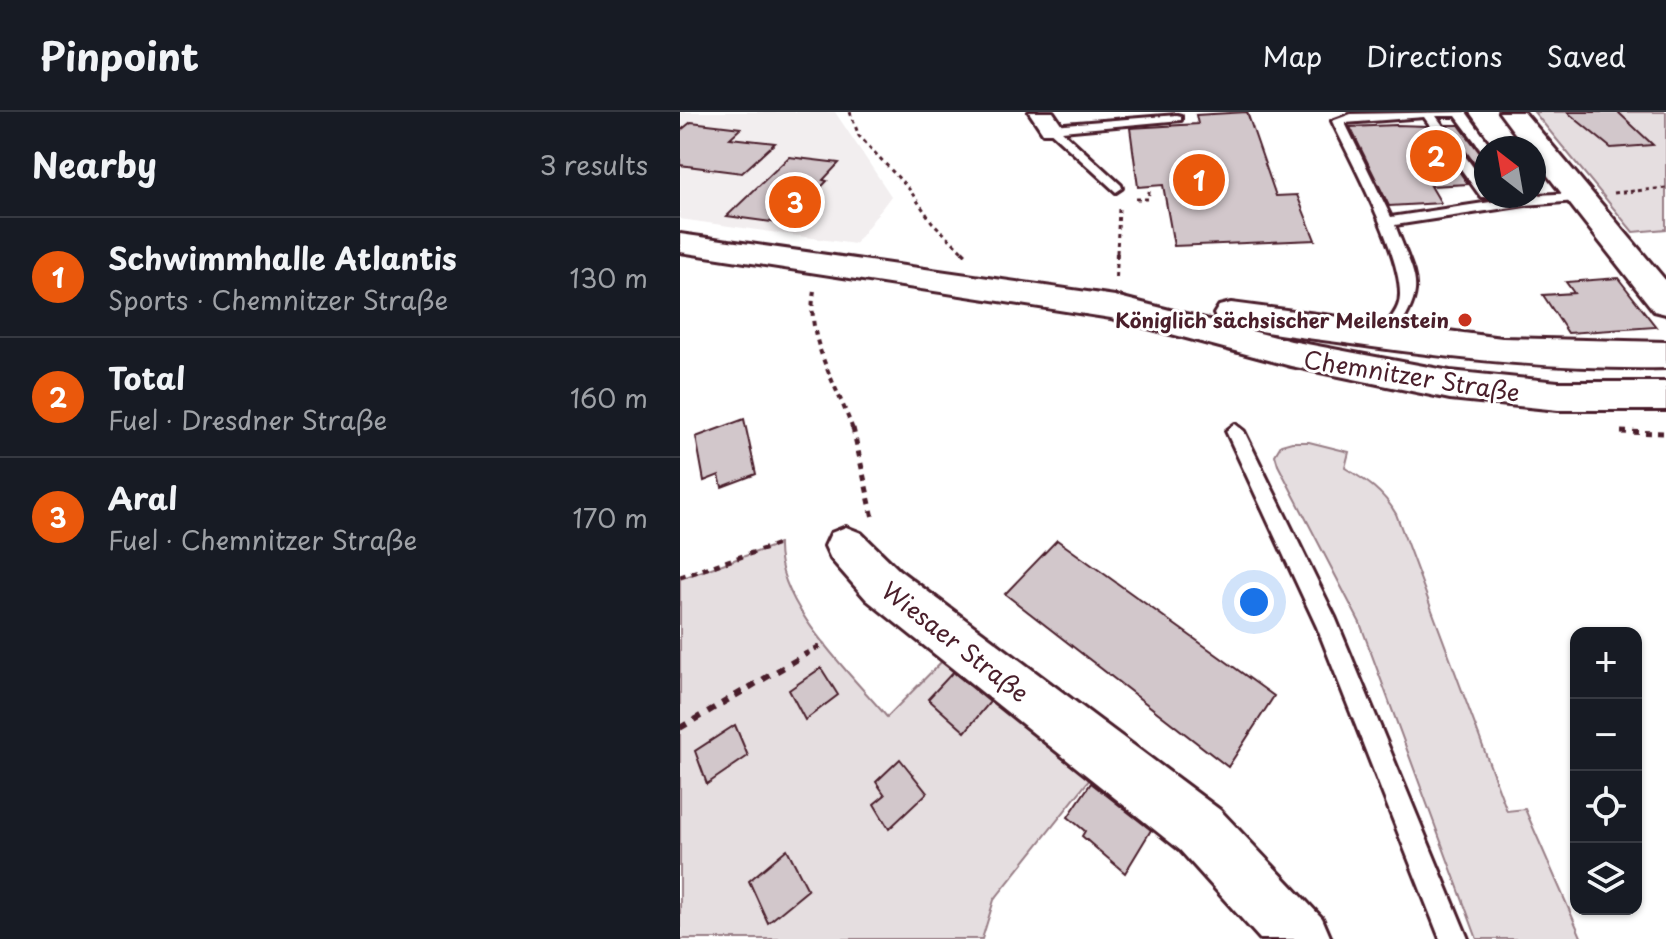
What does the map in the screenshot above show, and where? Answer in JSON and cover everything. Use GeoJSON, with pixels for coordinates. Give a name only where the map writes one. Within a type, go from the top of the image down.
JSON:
{"type":"FeatureCollection","features":[{"type":"Feature","properties":{"kind":"main road"},"geometry":{"type":"LineString","coordinates":[[1511,112],[1666,303]]}},
{"type":"Feature","properties":{"kind":"main road","name":"Chemnitzer Straße"},"geometry":{"type":"LineString","coordinates":[[680,243],[1115,307],[1155,320],[1361,371],[1525,394],[1581,398],[1666,396]]}},
{"type":"Feature","properties":{"kind":"main road","name":"Chemnitzer Straße"},"geometry":{"type":"LineString","coordinates":[[1115,307],[1162,306],[1209,310],[1515,353],[1590,357],[1666,355]]}},
{"type":"Feature","properties":{"kind":"street","name":"Wiesaer Straße"},"geometry":{"type":"LineString","coordinates":[[846,546],[883,585],[1200,830],[1301,939]]}},
{"type":"Feature","properties":{"kind":"lane"},"geometry":{"type":"LineString","coordinates":[[1385,337],[1406,306],[1409,284],[1387,222],[1338,121],[1351,117],[1461,113],[1477,136]]}},
{"type":"Feature","properties":{"kind":"lane"},"geometry":{"type":"LineString","coordinates":[[1428,114],[1474,177]]}},
{"type":"Feature","properties":{"kind":"lane"},"geometry":{"type":"LineString","coordinates":[[1046,120],[1088,123],[1177,118]]}},
{"type":"Feature","properties":{"kind":"lane"},"geometry":{"type":"LineString","coordinates":[[1046,120],[1116,188]]}},
{"type":"Feature","properties":{"kind":"lane"},"geometry":{"type":"LineString","coordinates":[[1546,198],[1577,197]]}},
{"type":"Feature","properties":{"kind":"lane"},"geometry":{"type":"LineString","coordinates":[[1387,222],[1474,202]]}},
{"type":"Feature","properties":{"kind":"lane"},"geometry":{"type":"LineString","coordinates":[[1235,431],[1327,624],[1454,939]]}},
{"type":"Feature","properties":{"kind":"path"},"geometry":{"type":"LineString","coordinates":[[850,112],[859,136],[922,203],[932,222],[966,255]]}},
{"type":"Feature","properties":{"kind":"path"},"geometry":{"type":"LineString","coordinates":[[1115,307],[1119,200],[1116,188]]}},
{"type":"Feature","properties":{"kind":"path"},"geometry":{"type":"LineString","coordinates":[[1577,197],[1666,188]]}},
{"type":"Feature","properties":{"kind":"path"},"geometry":{"type":"LineString","coordinates":[[826,264],[809,301],[813,321],[855,437],[875,526],[846,546]]}},
{"type":"Feature","properties":{"kind":"path"},"geometry":{"type":"LineString","coordinates":[[680,577],[779,544]]}},
{"type":"Feature","properties":{"kind":"path"},"geometry":{"type":"LineString","coordinates":[[680,728],[825,643]]}},
{"type":"Feature","properties":{"kind":"shaded area"},"geometry":{"type":"Polygon","coordinates":[[[680,112],[835,112],[891,196],[855,244],[680,219],[680,112]]]}},
{"type":"Feature","properties":{"kind":"shaded area"},"geometry":{"type":"Polygon","coordinates":[[[1534,112],[1666,112],[1666,229],[1633,232],[1534,112]]]}},
{"type":"Feature","properties":{"kind":"shaded area"},"geometry":{"type":"Polygon","coordinates":[[[1309,442],[1349,452],[1345,468],[1374,487],[1396,514],[1507,811],[1525,809],[1582,939],[1477,939],[1360,623],[1278,465],[1275,455],[1281,445],[1309,442]]]}},
{"type":"Feature","properties":{"kind":"shaded area"},"geometry":{"type":"Polygon","coordinates":[[[779,544],[782,567],[802,614],[836,659],[887,717],[959,644],[1097,770],[994,900],[982,939],[680,939],[680,579],[779,544]]]}},
{"type":"Feature","properties":{"kind":"building"},"geometry":{"type":"Polygon","coordinates":[[[1247,112],[1276,196],[1297,195],[1315,240],[1174,246],[1163,185],[1138,187],[1130,128],[1198,124],[1196,115],[1247,112]]]}},
{"type":"Feature","properties":{"kind":"building"},"geometry":{"type":"Polygon","coordinates":[[[1567,112],[1618,112],[1653,145],[1611,148],[1567,112]]]}},
{"type":"Feature","properties":{"kind":"building"},"geometry":{"type":"Polygon","coordinates":[[[691,122],[741,128],[730,138],[775,143],[742,173],[680,165],[680,131],[691,122]]]}},
{"type":"Feature","properties":{"kind":"building"},"geometry":{"type":"Polygon","coordinates":[[[1447,125],[1459,125],[1474,145],[1474,163],[1447,125]]]}},
{"type":"Feature","properties":{"kind":"building"},"geometry":{"type":"Polygon","coordinates":[[[1427,126],[1468,184],[1431,186],[1441,203],[1389,206],[1350,127],[1427,126]]]}},
{"type":"Feature","properties":{"kind":"building"},"geometry":{"type":"Polygon","coordinates":[[[789,157],[839,163],[823,180],[827,181],[786,224],[727,216],[789,157]]]}},
{"type":"Feature","properties":{"kind":"building"},"geometry":{"type":"Polygon","coordinates":[[[1618,278],[1656,327],[1568,333],[1543,295],[1574,293],[1566,282],[1618,278]]]}},
{"type":"Feature","properties":{"kind":"building"},"geometry":{"type":"Polygon","coordinates":[[[744,419],[756,474],[722,487],[719,475],[704,481],[696,437],[744,419]]]}},
{"type":"Feature","properties":{"kind":"building"},"geometry":{"type":"Polygon","coordinates":[[[1057,540],[1274,696],[1228,767],[1005,594],[1057,540]]]}},
{"type":"Feature","properties":{"kind":"building"},"geometry":{"type":"Polygon","coordinates":[[[821,668],[838,695],[805,720],[789,690],[821,668]]]}},
{"type":"Feature","properties":{"kind":"building"},"geometry":{"type":"Polygon","coordinates":[[[953,672],[990,702],[965,732],[928,699],[953,672]]]}},
{"type":"Feature","properties":{"kind":"building"},"geometry":{"type":"Polygon","coordinates":[[[735,725],[748,756],[707,784],[695,751],[735,725]]]}},
{"type":"Feature","properties":{"kind":"building"},"geometry":{"type":"Polygon","coordinates":[[[900,759],[927,793],[889,829],[874,804],[885,795],[876,782],[900,759]]]}},
{"type":"Feature","properties":{"kind":"building"},"geometry":{"type":"Polygon","coordinates":[[[1091,783],[1151,830],[1125,873],[1082,836],[1085,831],[1068,817],[1091,783]]]}},
{"type":"Feature","properties":{"kind":"building"},"geometry":{"type":"Polygon","coordinates":[[[787,849],[808,890],[768,923],[749,881],[787,849]]]}},
{"type":"Feature","properties":{"kind":"place","name":"Total"},"geometry":{"type":"Point","coordinates":[1436,156]}},
{"type":"Feature","properties":{"kind":"place","name":"Schwimmhalle Atlantis"},"geometry":{"type":"Point","coordinates":[1199,180]}},
{"type":"Feature","properties":{"kind":"place","name":"Aral"},"geometry":{"type":"Point","coordinates":[795,202]}},
{"type":"Feature","properties":{"kind":"place","name":"Königlich sächsischer Meilenstein"},"geometry":{"type":"Point","coordinates":[1465,320]}}]}
